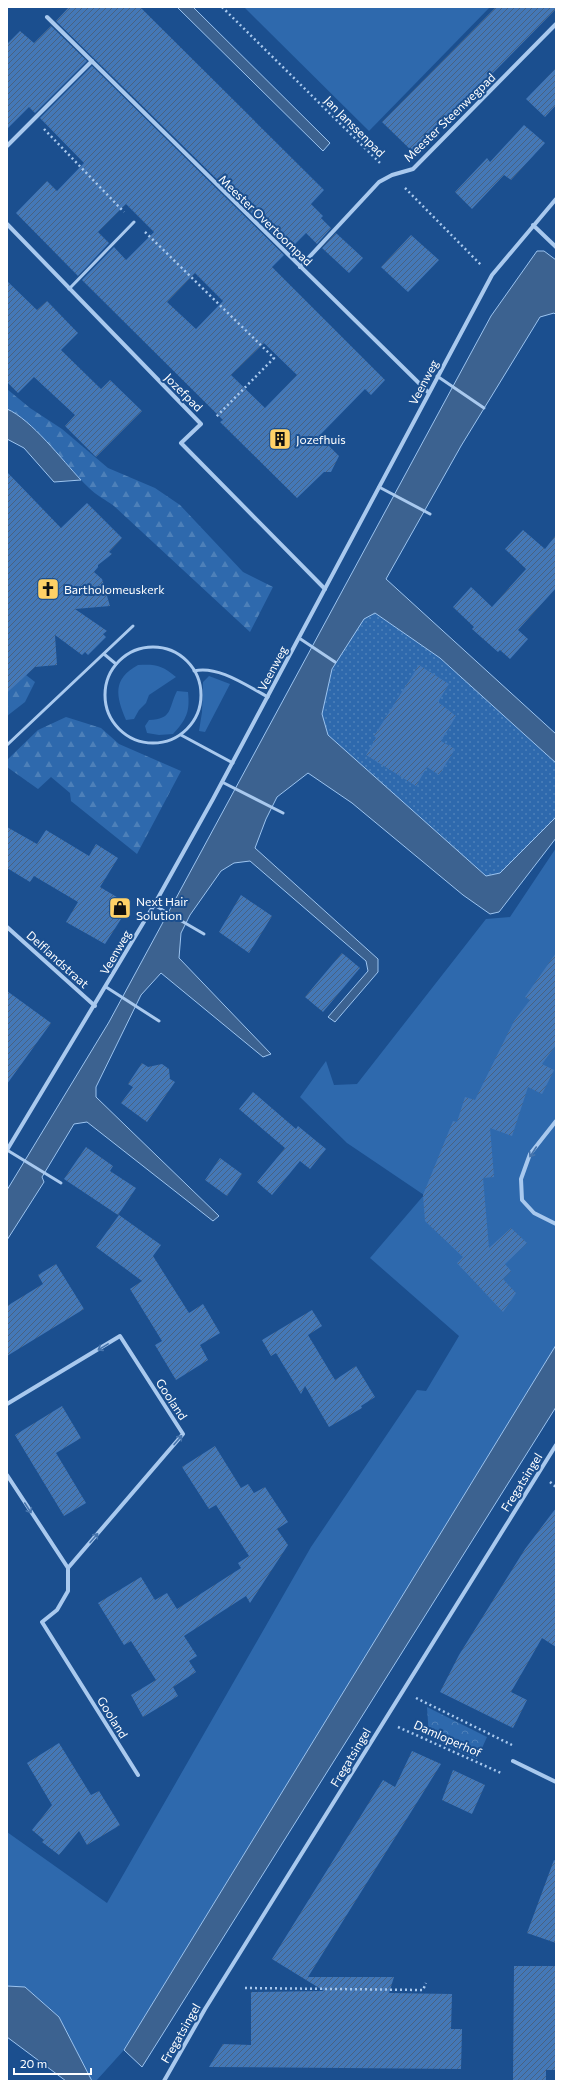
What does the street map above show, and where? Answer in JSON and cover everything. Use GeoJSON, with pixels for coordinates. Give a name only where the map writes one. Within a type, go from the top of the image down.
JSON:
{"type":"FeatureCollection","features":[{"type":"Feature","properties":{"kind":"street","name":"Meester Overtoompad"},"geometry":{"type":"LineString","coordinates":[[47,18],[428,392]]}},
{"type":"Feature","properties":{"kind":"street","name":"Meester Steenwegpad"},"geometry":{"type":"LineString","coordinates":[[300,267],[379,182],[392,175],[413,169],[556,24]]}},
{"type":"Feature","properties":{"kind":"street"},"geometry":{"type":"LineString","coordinates":[[7,146],[92,61]]}},
{"type":"Feature","properties":{"kind":"street","name":"Veenweg"},"geometry":{"type":"LineString","coordinates":[[7,1150],[95,1006],[154,905],[326,589],[428,392],[492,275],[556,199]]}},
{"type":"Feature","properties":{"kind":"street","name":"Jozefpad"},"geometry":{"type":"LineString","coordinates":[[7,224],[201,424],[181,443],[326,589]]}},
{"type":"Feature","properties":{"kind":"street"},"geometry":{"type":"LineString","coordinates":[[533,225],[556,247]]}},
{"type":"Feature","properties":{"kind":"street","name":"Delflandstraat"},"geometry":{"type":"LineString","coordinates":[[7,927],[95,1006]]}},
{"type":"Feature","properties":{"kind":"street"},"geometry":{"type":"LineString","coordinates":[[556,1121],[530,1154],[521,1179],[522,1200],[534,1213],[556,1224]]}},
{"type":"Feature","properties":{"kind":"street","name":"Gooland"},"geometry":{"type":"LineString","coordinates":[[7,1404],[120,1336],[183,1434],[68,1568],[68,1591],[57,1610],[42,1622],[138,1775]]}},
{"type":"Feature","properties":{"kind":"street","name":"Fregatsingel"},"geometry":{"type":"LineString","coordinates":[[164,2081],[205,2009],[383,1720],[556,1445]]}},
{"type":"Feature","properties":{"kind":"street"},"geometry":{"type":"LineString","coordinates":[[7,1475],[68,1568]]}},
{"type":"Feature","properties":{"kind":"street"},"geometry":{"type":"LineString","coordinates":[[513,1761],[556,1782]]}},
{"type":"Feature","properties":{"kind":"lane"},"geometry":{"type":"LineString","coordinates":[[69,289],[134,222]]}},
{"type":"Feature","properties":{"kind":"lane"},"geometry":{"type":"LineString","coordinates":[[437,376],[484,408]]}},
{"type":"Feature","properties":{"kind":"lane"},"geometry":{"type":"LineString","coordinates":[[379,486],[430,514]]}},
{"type":"Feature","properties":{"kind":"lane"},"geometry":{"type":"LineString","coordinates":[[7,745],[133,626]]}},
{"type":"Feature","properties":{"kind":"lane"},"geometry":{"type":"LineString","coordinates":[[299,638],[335,662]]}},
{"type":"Feature","properties":{"kind":"lane"},"geometry":{"type":"LineString","coordinates":[[159,647],[174,652],[187,661],[194,671],[199,680],[201,694],[200,707],[194,720],[181,735],[157,743],[141,742],[126,735],[115,724],[107,710],[105,694],[108,678],[116,664],[128,654],[143,648],[159,647]]}},
{"type":"Feature","properties":{"kind":"lane"},"geometry":{"type":"LineString","coordinates":[[104,654],[116,664]]}},
{"type":"Feature","properties":{"kind":"lane"},"geometry":{"type":"LineString","coordinates":[[194,671],[203,669],[219,673],[268,697]]}},
{"type":"Feature","properties":{"kind":"lane"},"geometry":{"type":"LineString","coordinates":[[181,735],[232,763]]}},
{"type":"Feature","properties":{"kind":"lane"},"geometry":{"type":"LineString","coordinates":[[222,782],[283,813]]}},
{"type":"Feature","properties":{"kind":"lane"},"geometry":{"type":"LineString","coordinates":[[154,905],[204,934]]}},
{"type":"Feature","properties":{"kind":"lane"},"geometry":{"type":"LineString","coordinates":[[106,987],[159,1021]]}},
{"type":"Feature","properties":{"kind":"lane"},"geometry":{"type":"LineString","coordinates":[[7,1150],[61,1183]]}},
{"type":"Feature","properties":{"kind":"path","name":"Jan Janssenpad"},"geometry":{"type":"LineString","coordinates":[[222,7],[492,275]]}},
{"type":"Feature","properties":{"kind":"path"},"geometry":{"type":"LineString","coordinates":[[34,119],[134,222],[274,358],[214,420],[201,424]]}},
{"type":"Feature","properties":{"kind":"path","name":"Damloperhof"},"geometry":{"type":"LineString","coordinates":[[402,1691],[513,1746]]}},
{"type":"Feature","properties":{"kind":"path","name":"Damloperhof"},"geometry":{"type":"LineString","coordinates":[[383,1720],[506,1774]]}},
{"type":"Feature","properties":{"kind":"path"},"geometry":{"type":"LineString","coordinates":[[245,1988],[423,1990],[426,1983]]}},
{"type":"Feature","properties":{"kind":"green space"},"geometry":{"type":"Polygon","coordinates":[[[244,7],[490,7],[369,131],[244,7]]]}},
{"type":"Feature","properties":{"kind":"green space"},"geometry":{"type":"Polygon","coordinates":[[[7,389],[30,408],[62,429],[108,468],[155,488],[180,505],[243,572],[273,587],[250,632],[114,506],[89,488],[28,423],[7,409],[7,389]]]}},
{"type":"Feature","properties":{"kind":"green space"},"geometry":{"type":"Polygon","coordinates":[[[375,613],[440,658],[556,763],[556,817],[500,873],[486,876],[476,868],[328,735],[322,714],[332,669],[364,618],[375,613]]]}},
{"type":"Feature","properties":{"kind":"green space"},"geometry":{"type":"Polygon","coordinates":[[[138,665],[158,666],[167,670],[176,677],[149,695],[146,703],[139,710],[134,719],[126,720],[120,703],[118,689],[124,676],[138,665]]]}},
{"type":"Feature","properties":{"kind":"green space"},"geometry":{"type":"Polygon","coordinates":[[[26,675],[35,682],[25,702],[7,716],[7,693],[26,675]]]}},
{"type":"Feature","properties":{"kind":"green space"},"geometry":{"type":"Polygon","coordinates":[[[209,676],[230,684],[205,732],[199,731],[202,712],[203,682],[209,676]]]}},
{"type":"Feature","properties":{"kind":"green space"},"geometry":{"type":"Polygon","coordinates":[[[177,691],[188,692],[188,710],[182,724],[173,734],[159,735],[147,733],[145,726],[149,720],[162,718],[169,712],[177,691]]]}},
{"type":"Feature","properties":{"kind":"green space"},"geometry":{"type":"Polygon","coordinates":[[[66,717],[101,728],[119,744],[181,771],[137,854],[71,801],[70,793],[51,777],[38,789],[7,767],[7,760],[38,730],[66,717]]]}},
{"type":"Feature","properties":{"kind":"green space"},"geometry":{"type":"Polygon","coordinates":[[[556,848],[556,1345],[124,2050],[96,2081],[92,2081],[59,2017],[25,1987],[7,1986],[7,1832],[107,1903],[311,1547],[417,1390],[426,1391],[459,1336],[370,1258],[424,1195],[347,1143],[300,1097],[326,1061],[334,1085],[357,1084],[486,919],[510,917],[556,848]]]}},
{"type":"Feature","properties":{"kind":"green space"},"geometry":{"type":"Polygon","coordinates":[[[427,1707],[487,1737],[477,1759],[429,1737],[427,1707]]]}},
{"type":"Feature","properties":{"kind":"shaded area"},"geometry":{"type":"Polygon","coordinates":[[[177,7],[193,7],[330,143],[323,151],[177,7]]]}},
{"type":"Feature","properties":{"kind":"shaded area"},"geometry":{"type":"Polygon","coordinates":[[[537,251],[544,251],[556,260],[556,315],[554,313],[540,317],[461,446],[386,579],[556,734],[556,763],[440,658],[375,613],[364,619],[332,669],[322,714],[328,735],[486,876],[500,873],[556,817],[556,838],[499,912],[490,914],[463,895],[352,803],[308,773],[277,797],[266,819],[255,848],[378,959],[378,972],[335,1022],[328,1017],[368,971],[366,961],[250,861],[234,863],[221,871],[190,915],[181,933],[179,958],[271,1054],[263,1057],[161,973],[141,995],[96,1087],[96,1097],[219,1216],[213,1221],[87,1122],[74,1124],[42,1177],[44,1182],[7,1240],[7,1190],[109,1022],[491,316],[537,251]]]}},
{"type":"Feature","properties":{"kind":"shaded area"},"geometry":{"type":"Polygon","coordinates":[[[7,409],[16,414],[36,431],[81,480],[54,482],[24,448],[7,439],[7,409]]]}},
{"type":"Feature","properties":{"kind":"shaded area"},"geometry":{"type":"Polygon","coordinates":[[[556,1345],[556,1407],[142,2067],[124,2050],[556,1345]]]}},
{"type":"Feature","properties":{"kind":"shaded area"},"geometry":{"type":"Polygon","coordinates":[[[7,1986],[25,1987],[59,2017],[92,2081],[66,2081],[7,2037],[7,1986]]]}},
{"type":"Feature","properties":{"kind":"building"},"geometry":{"type":"Polygon","coordinates":[[[69,7],[140,7],[324,190],[311,204],[323,216],[321,218],[331,228],[317,244],[306,233],[289,250],[56,21],[69,7]]]}},
{"type":"Feature","properties":{"kind":"building"},"geometry":{"type":"Polygon","coordinates":[[[496,7],[556,7],[556,9],[414,153],[382,122],[496,7]]]}},
{"type":"Feature","properties":{"kind":"building"},"geometry":{"type":"Polygon","coordinates":[[[51,26],[87,61],[35,113],[29,107],[7,129],[7,44],[20,31],[34,43],[51,26]]]}},
{"type":"Feature","properties":{"kind":"building"},"geometry":{"type":"Polygon","coordinates":[[[92,66],[284,255],[272,267],[385,380],[371,395],[365,389],[319,436],[339,456],[331,472],[324,472],[297,498],[220,422],[223,420],[82,280],[114,247],[126,260],[154,232],[126,204],[98,232],[109,243],[78,276],[16,213],[47,181],[57,191],[84,163],[40,118],[92,66]],[[195,273],[167,302],[196,329],[223,301],[195,273]],[[264,343],[231,375],[265,408],[297,375],[264,343]]]}},
{"type":"Feature","properties":{"kind":"building"},"geometry":{"type":"Polygon","coordinates":[[[556,68],[556,105],[545,117],[526,99],[556,68]]]}},
{"type":"Feature","properties":{"kind":"building"},"geometry":{"type":"Polygon","coordinates":[[[524,125],[545,143],[511,180],[504,175],[472,209],[455,192],[487,158],[490,162],[524,125]]]}},
{"type":"Feature","properties":{"kind":"building"},"geometry":{"type":"Polygon","coordinates":[[[336,233],[363,258],[349,273],[322,248],[336,233]]]}},
{"type":"Feature","properties":{"kind":"building"},"geometry":{"type":"Polygon","coordinates":[[[411,235],[439,260],[408,292],[381,267],[411,235]]]}},
{"type":"Feature","properties":{"kind":"building"},"geometry":{"type":"Polygon","coordinates":[[[7,281],[37,310],[47,301],[78,333],[61,350],[101,389],[110,380],[142,411],[96,457],[65,426],[75,415],[34,377],[18,393],[7,382],[7,281]]]}},
{"type":"Feature","properties":{"kind":"building","name":"Bartholomeuskerk"},"geometry":{"type":"Polygon","coordinates":[[[7,472],[61,528],[87,503],[122,538],[109,552],[112,554],[98,565],[94,572],[102,579],[110,606],[75,609],[107,631],[103,634],[106,637],[88,655],[85,652],[82,655],[55,635],[57,665],[35,667],[7,693],[7,472]]]}},
{"type":"Feature","properties":{"kind":"building"},"geometry":{"type":"Polygon","coordinates":[[[523,530],[545,549],[556,535],[556,588],[518,630],[528,639],[510,659],[500,650],[498,652],[472,629],[474,627],[453,607],[471,587],[492,607],[526,569],[505,549],[523,530]]]}},
{"type":"Feature","properties":{"kind":"building"},"geometry":{"type":"Polygon","coordinates":[[[419,665],[449,684],[438,702],[456,716],[441,741],[455,749],[439,775],[427,767],[416,786],[366,755],[376,738],[374,736],[419,665]]]}},
{"type":"Feature","properties":{"kind":"building"},"geometry":{"type":"Polygon","coordinates":[[[7,827],[37,844],[46,830],[89,856],[96,844],[118,858],[100,887],[130,905],[105,944],[66,922],[78,902],[34,876],[30,882],[7,868],[7,827]]]}},
{"type":"Feature","properties":{"kind":"building"},"geometry":{"type":"Polygon","coordinates":[[[241,895],[272,916],[249,953],[219,932],[241,895]]]}},
{"type":"Feature","properties":{"kind":"building"},"geometry":{"type":"Polygon","coordinates":[[[342,953],[360,968],[323,1012],[305,997],[342,953]]]}},
{"type":"Feature","properties":{"kind":"building"},"geometry":{"type":"Polygon","coordinates":[[[556,953],[556,1045],[542,1064],[554,1070],[542,1094],[528,1087],[512,1136],[490,1128],[494,1177],[483,1178],[489,1248],[511,1228],[527,1243],[505,1264],[511,1271],[503,1279],[516,1293],[503,1312],[457,1263],[463,1257],[425,1221],[423,1195],[453,1121],[457,1122],[465,1097],[475,1100],[514,1021],[530,1000],[525,997],[556,953]]]}},
{"type":"Feature","properties":{"kind":"building"},"geometry":{"type":"Polygon","coordinates":[[[7,991],[51,1023],[7,1084],[7,991]]]}},
{"type":"Feature","properties":{"kind":"building"},"geometry":{"type":"Polygon","coordinates":[[[142,1063],[148,1067],[162,1064],[169,1069],[170,1079],[175,1082],[147,1122],[121,1103],[133,1087],[128,1084],[142,1063]]]}},
{"type":"Feature","properties":{"kind":"building"},"geometry":{"type":"Polygon","coordinates":[[[253,1092],[296,1129],[298,1126],[326,1149],[310,1169],[300,1161],[272,1195],[257,1182],[285,1148],[239,1109],[253,1092]]]}},
{"type":"Feature","properties":{"kind":"building"},"geometry":{"type":"Polygon","coordinates":[[[86,1147],[113,1166],[110,1171],[136,1188],[118,1215],[64,1179],[86,1147]]]}},
{"type":"Feature","properties":{"kind":"building"},"geometry":{"type":"Polygon","coordinates":[[[220,1158],[242,1174],[227,1196],[205,1180],[220,1158]]]}},
{"type":"Feature","properties":{"kind":"building"},"geometry":{"type":"Polygon","coordinates":[[[119,1215],[161,1245],[153,1256],[189,1313],[203,1304],[220,1333],[200,1345],[208,1360],[176,1380],[155,1345],[162,1341],[130,1289],[142,1281],[96,1247],[119,1215]]]}},
{"type":"Feature","properties":{"kind":"building"},"geometry":{"type":"Polygon","coordinates":[[[56,1264],[84,1309],[7,1356],[7,1306],[43,1284],[38,1275],[56,1264]]]}},
{"type":"Feature","properties":{"kind":"building"},"geometry":{"type":"Polygon","coordinates":[[[312,1310],[322,1326],[308,1335],[335,1380],[356,1366],[375,1397],[361,1406],[362,1408],[329,1427],[305,1386],[301,1394],[276,1353],[271,1356],[262,1340],[312,1310]]]}},
{"type":"Feature","properties":{"kind":"building"},"geometry":{"type":"Polygon","coordinates":[[[62,1406],[81,1438],[56,1453],[86,1503],[64,1516],[15,1435],[62,1406]]]}},
{"type":"Feature","properties":{"kind":"building"},"geometry":{"type":"Polygon","coordinates":[[[215,1446],[241,1488],[248,1484],[254,1493],[265,1487],[288,1522],[277,1529],[288,1545],[250,1603],[246,1596],[184,1636],[197,1656],[189,1661],[196,1672],[173,1687],[178,1696],[143,1717],[131,1695],[156,1680],[131,1641],[124,1645],[98,1603],[141,1577],[155,1600],[167,1593],[177,1609],[241,1568],[238,1563],[249,1556],[216,1505],[209,1509],[182,1467],[215,1446]]]}},
{"type":"Feature","properties":{"kind":"building"},"geometry":{"type":"Polygon","coordinates":[[[556,1508],[556,1647],[542,1638],[511,1692],[527,1700],[513,1728],[440,1692],[459,1655],[525,1549],[556,1508]]]}},
{"type":"Feature","properties":{"kind":"building"},"geometry":{"type":"Polygon","coordinates":[[[59,1743],[91,1795],[99,1791],[120,1825],[87,1845],[79,1831],[59,1855],[42,1842],[44,1840],[32,1830],[52,1805],[27,1763],[59,1743]]]}},
{"type":"Feature","properties":{"kind":"building"},"geometry":{"type":"Polygon","coordinates":[[[412,1751],[441,1764],[308,1977],[394,1977],[389,1993],[452,1994],[451,2029],[462,2029],[461,2069],[209,2067],[223,2044],[251,2045],[251,1992],[324,1991],[272,1959],[383,1780],[395,1787],[412,1751]]]}},
{"type":"Feature","properties":{"kind":"building"},"geometry":{"type":"Polygon","coordinates":[[[453,1770],[485,1785],[472,1814],[442,1800],[453,1770]]]}},
{"type":"Feature","properties":{"kind":"building"},"geometry":{"type":"Polygon","coordinates":[[[554,1860],[556,1861],[556,1943],[527,1933],[554,1860]]]}},
{"type":"Feature","properties":{"kind":"building"},"geometry":{"type":"Polygon","coordinates":[[[514,1966],[556,1966],[556,2070],[546,2070],[546,2081],[513,2081],[514,1966]]]}},
{"type":"Feature","properties":{"kind":"place","name":"Jozefhuis"},"geometry":{"type":"Point","coordinates":[280,439]}},
{"type":"Feature","properties":{"kind":"place","name":"Bartholomeuskerk"},"geometry":{"type":"Point","coordinates":[48,589]}},
{"type":"Feature","properties":{"kind":"place","name":"Next Hair Solution"},"geometry":{"type":"Point","coordinates":[120,908]}}]}
